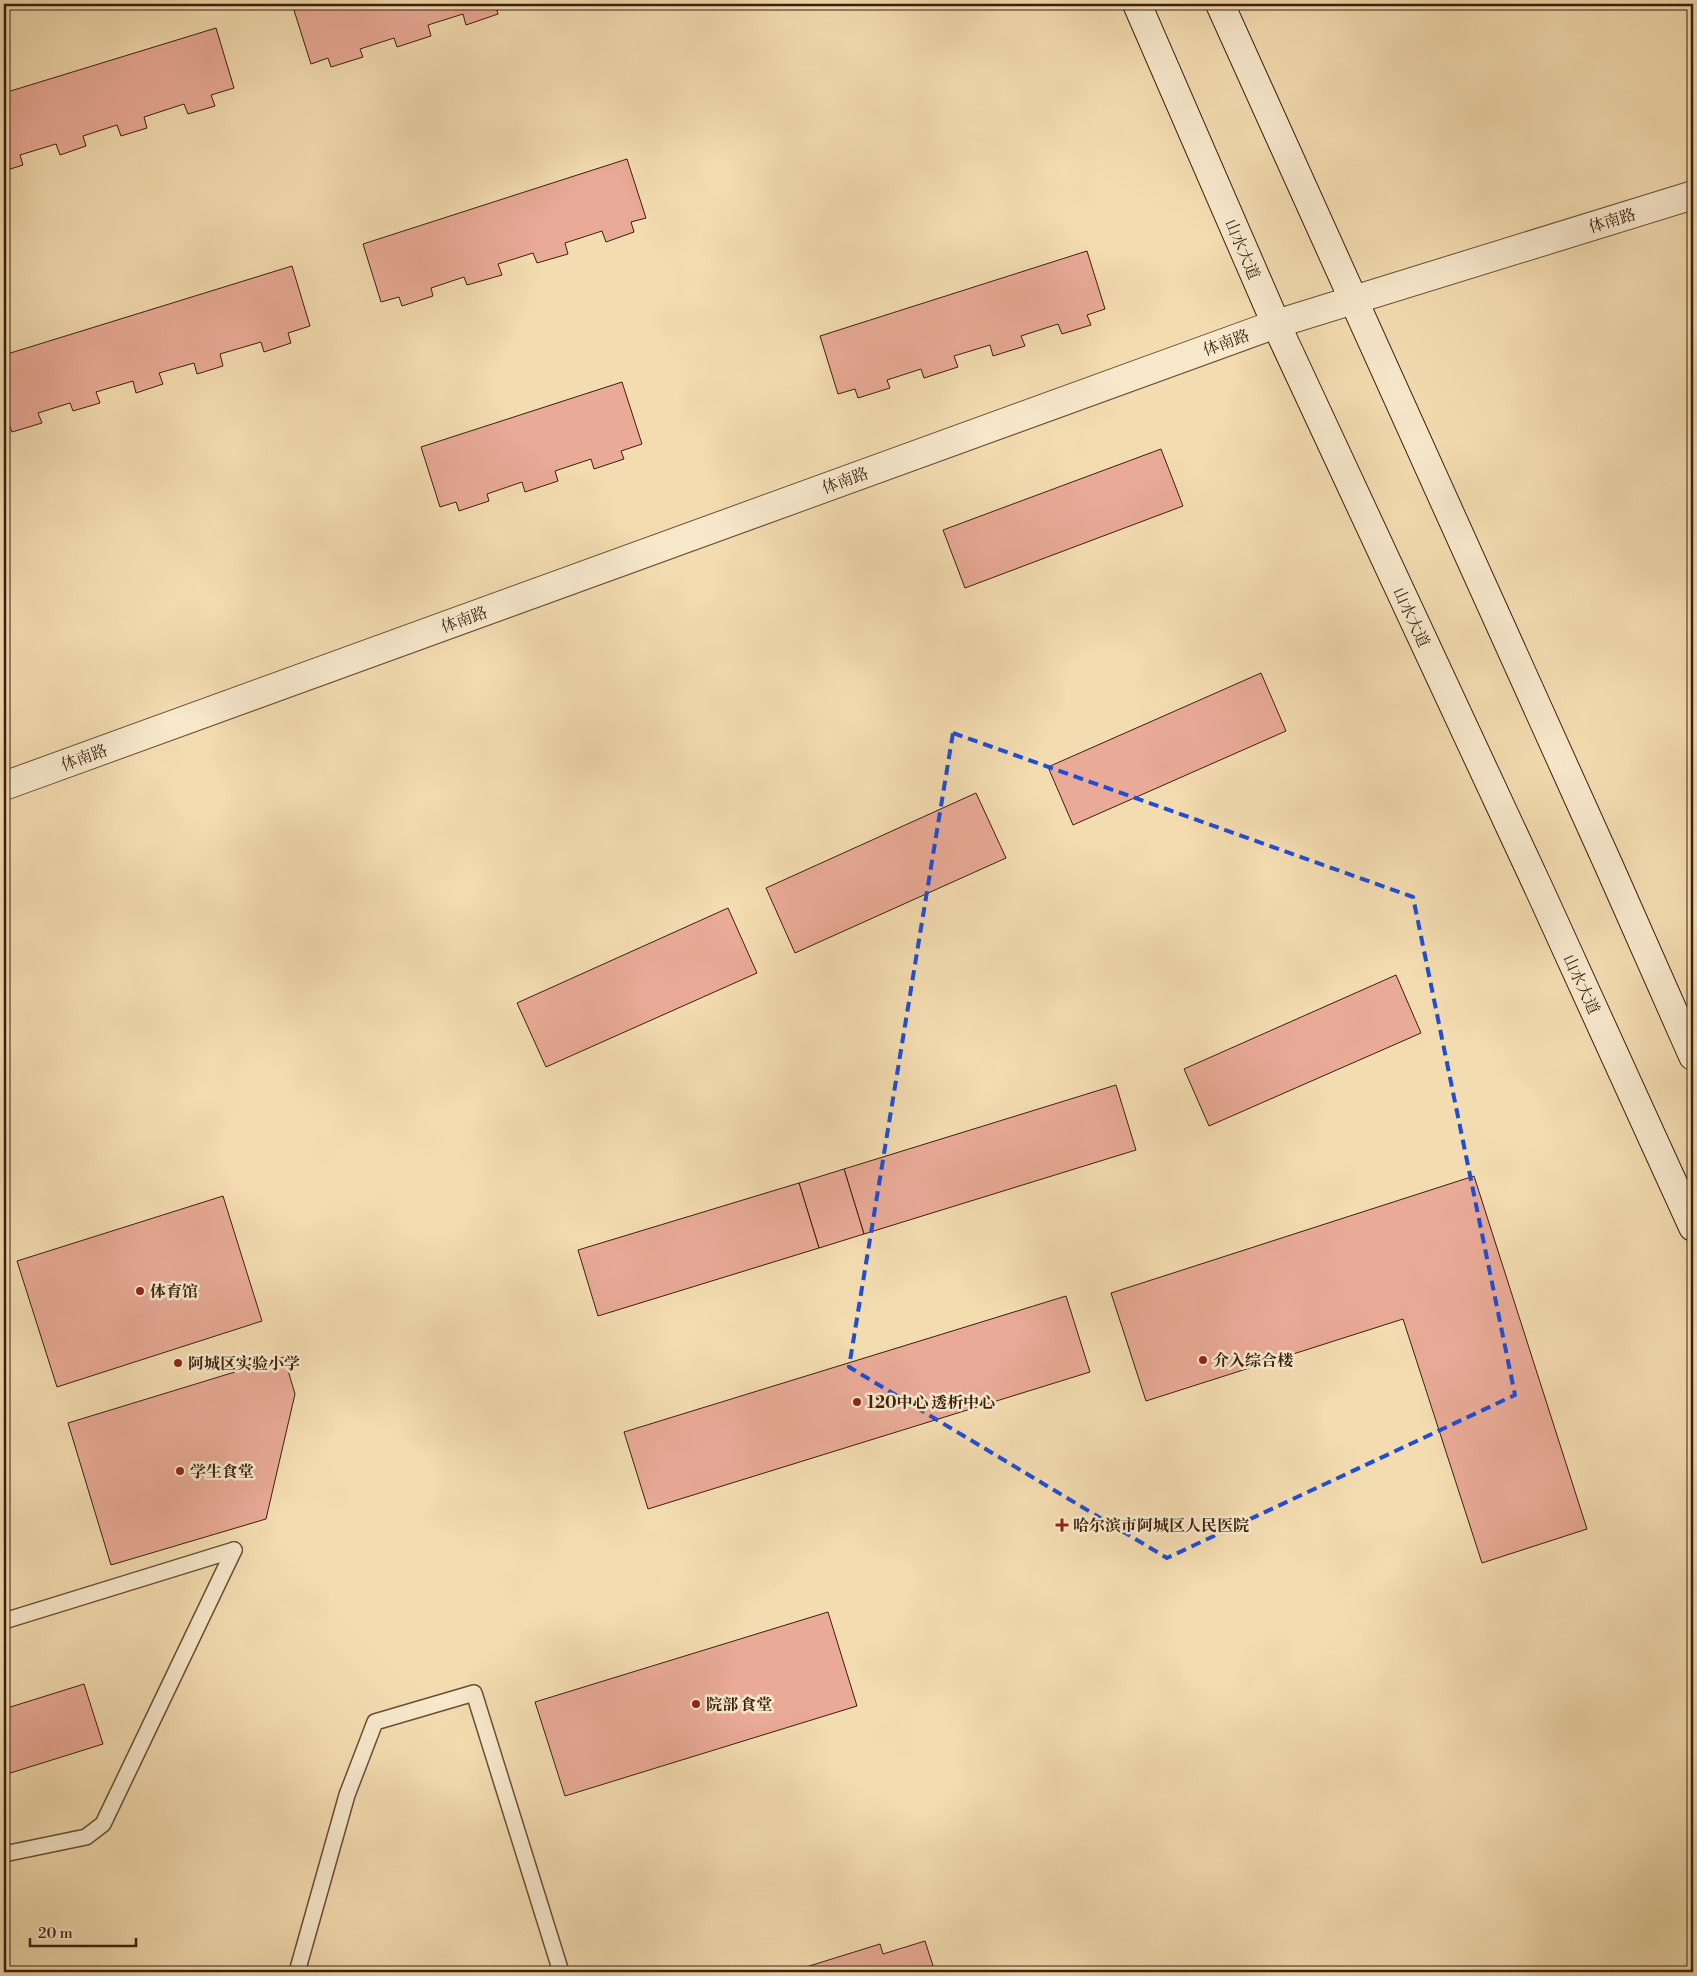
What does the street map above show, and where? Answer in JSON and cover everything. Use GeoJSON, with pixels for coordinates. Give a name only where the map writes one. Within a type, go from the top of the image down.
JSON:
{"type":"FeatureCollection","features":[{"type":"Feature","properties":{"kind":"main road","name":"山水大道"},"geometry":{"type":"LineString","coordinates":[[1137,4],[1276,324],[1544,900],[1693,1227]]}},
{"type":"Feature","properties":{"kind":"main road"},"geometry":{"type":"LineString","coordinates":[[1220,4],[1693,1056]]}},
{"type":"Feature","properties":{"kind":"main road","name":"体南路"},"geometry":{"type":"LineString","coordinates":[[4,786],[1276,324],[1693,195]]}},
{"type":"Feature","properties":{"kind":"lane"},"geometry":{"type":"LineString","coordinates":[[4,1621],[234,1550],[103,1824],[86,1837],[4,1854]]}},
{"type":"Feature","properties":{"kind":"lane"},"geometry":{"type":"LineString","coordinates":[[297,1972],[347,1795],[375,1722],[474,1694],[560,1972]]}},
{"type":"Feature","properties":{"kind":"highlighted area"},"geometry":{"type":"Polygon","coordinates":[[[953,733],[1413,897],[1515,1395],[1167,1558],[849,1367],[953,733]]]}},
{"type":"Feature","properties":{"kind":"building"},"geometry":{"type":"Polygon","coordinates":[[[292,4],[495,4],[498,14],[466,25],[463,14],[428,25],[431,36],[397,47],[394,38],[360,49],[363,57],[331,67],[328,58],[311,64],[292,4]]]}},
{"type":"Feature","properties":{"kind":"building"},"geometry":{"type":"Polygon","coordinates":[[[216,28],[234,88],[211,95],[215,106],[188,114],[184,104],[144,117],[147,128],[121,136],[117,125],[83,136],[86,146],[60,155],[56,144],[20,155],[23,165],[4,171],[4,93],[216,28]]]}},
{"type":"Feature","properties":{"kind":"building"},"geometry":{"type":"Polygon","coordinates":[[[627,159],[646,218],[631,222],[634,232],[606,242],[602,231],[565,243],[568,254],[537,263],[533,253],[498,264],[502,275],[467,285],[464,277],[431,288],[433,296],[402,306],[399,297],[381,302],[363,244],[627,159]]]}},
{"type":"Feature","properties":{"kind":"building"},"geometry":{"type":"Polygon","coordinates":[[[1087,251],[1105,309],[1087,315],[1091,325],[1062,334],[1058,324],[1021,336],[1025,346],[993,356],[990,345],[954,356],[958,367],[924,378],[921,369],[887,380],[890,388],[858,398],[855,389],[838,394],[820,336],[1087,251]]]}},
{"type":"Feature","properties":{"kind":"building"},"geometry":{"type":"Polygon","coordinates":[[[292,266],[310,326],[288,333],[291,343],[264,352],[261,342],[220,354],[223,366],[197,374],[194,363],[159,373],[163,384],[136,393],[133,381],[96,392],[100,403],[73,411],[70,403],[38,413],[42,423],[12,432],[9,424],[4,426],[4,355],[292,266]]]}},
{"type":"Feature","properties":{"kind":"building"},"geometry":{"type":"Polygon","coordinates":[[[622,382],[642,444],[621,451],[624,459],[594,469],[591,459],[555,471],[558,481],[525,492],[522,482],[487,494],[489,501],[459,511],[456,502],[440,507],[421,447],[622,382]]]}},
{"type":"Feature","properties":{"kind":"building"},"geometry":{"type":"Polygon","coordinates":[[[1161,449],[1183,506],[965,588],[943,530],[1161,449]]]}},
{"type":"Feature","properties":{"kind":"building"},"geometry":{"type":"Polygon","coordinates":[[[1261,673],[1286,731],[1073,825],[1048,767],[1261,673]]]}},
{"type":"Feature","properties":{"kind":"building"},"geometry":{"type":"Polygon","coordinates":[[[976,793],[1006,858],[795,953],[766,888],[976,793]]]}},
{"type":"Feature","properties":{"kind":"building"},"geometry":{"type":"Polygon","coordinates":[[[728,908],[757,973],[546,1067],[517,1003],[728,908]]]}},
{"type":"Feature","properties":{"kind":"building"},"geometry":{"type":"Polygon","coordinates":[[[1396,975],[1421,1033],[1209,1126],[1184,1069],[1396,975]]]}},
{"type":"Feature","properties":{"kind":"building"},"geometry":{"type":"Polygon","coordinates":[[[1116,1085],[1136,1150],[864,1234],[844,1169],[1116,1085]]]}},
{"type":"Feature","properties":{"kind":"building"},"geometry":{"type":"Polygon","coordinates":[[[844,1169],[864,1234],[819,1248],[799,1183],[844,1169]]]}},
{"type":"Feature","properties":{"kind":"building","name":"介入综合楼"},"geometry":{"type":"Polygon","coordinates":[[[1474,1176],[1587,1529],[1482,1563],[1403,1319],[1146,1401],[1111,1293],[1474,1176]]]}},
{"type":"Feature","properties":{"kind":"building"},"geometry":{"type":"Polygon","coordinates":[[[799,1183],[819,1248],[598,1316],[578,1250],[799,1183]]]}},
{"type":"Feature","properties":{"kind":"building","name":"体育馆"},"geometry":{"type":"Polygon","coordinates":[[[223,1196],[262,1321],[57,1387],[17,1261],[223,1196]]]}},
{"type":"Feature","properties":{"kind":"building","name":"120中心 透析中心"},"geometry":{"type":"Polygon","coordinates":[[[1066,1296],[1090,1372],[648,1509],[624,1432],[1066,1296]]]}},
{"type":"Feature","properties":{"kind":"building","name":"学生食堂"},"geometry":{"type":"Polygon","coordinates":[[[284,1357],[295,1394],[266,1519],[111,1565],[68,1423],[284,1357]]]}},
{"type":"Feature","properties":{"kind":"building","name":"院部 食堂"},"geometry":{"type":"Polygon","coordinates":[[[828,1612],[857,1706],[565,1796],[535,1702],[828,1612]]]}},
{"type":"Feature","properties":{"kind":"building"},"geometry":{"type":"Polygon","coordinates":[[[84,1684],[103,1744],[4,1775],[4,1709],[84,1684]]]}},
{"type":"Feature","properties":{"kind":"building"},"geometry":{"type":"Polygon","coordinates":[[[925,1941],[935,1972],[790,1972],[880,1944],[883,1954],[925,1941]]]}},
{"type":"Feature","properties":{"kind":"place","name":"体育馆"},"geometry":{"type":"Point","coordinates":[140,1291]}},
{"type":"Feature","properties":{"kind":"place","name":"介入综合楼"},"geometry":{"type":"Point","coordinates":[1203,1360]}},
{"type":"Feature","properties":{"kind":"place","name":"阿城区实验小学"},"geometry":{"type":"Point","coordinates":[178,1363]}},
{"type":"Feature","properties":{"kind":"place","name":"120中心 透析中心"},"geometry":{"type":"Point","coordinates":[857,1402]}},
{"type":"Feature","properties":{"kind":"place","name":"学生食堂"},"geometry":{"type":"Point","coordinates":[180,1471]}},
{"type":"Feature","properties":{"kind":"place","name":"哈尔滨市阿城区人民医院"},"geometry":{"type":"Point","coordinates":[1062,1525]}},
{"type":"Feature","properties":{"kind":"place","name":"院部 食堂"},"geometry":{"type":"Point","coordinates":[696,1704]}}]}
